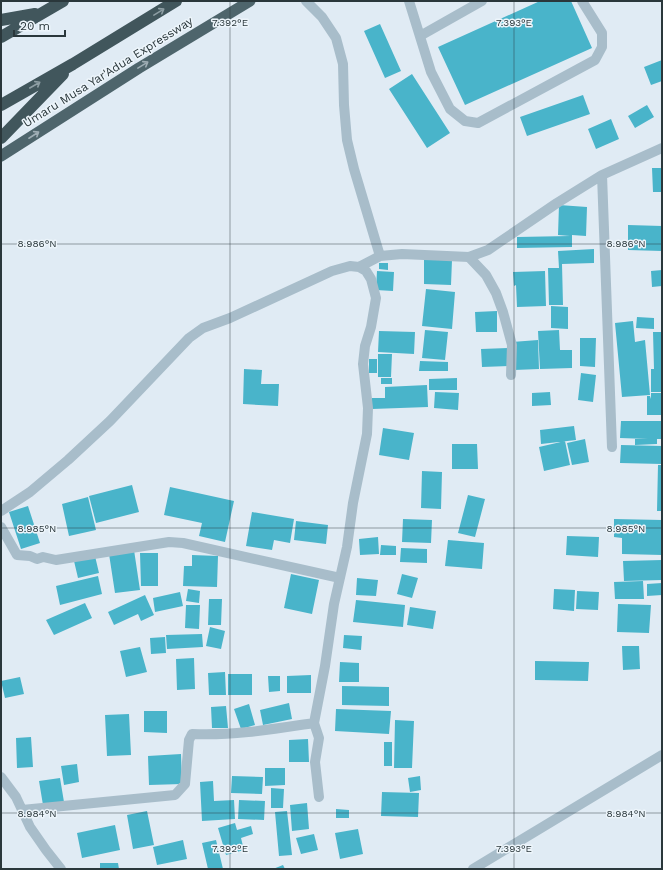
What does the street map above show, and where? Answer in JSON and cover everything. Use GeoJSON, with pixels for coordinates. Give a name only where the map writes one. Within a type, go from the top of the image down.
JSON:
{"type":"FeatureCollection","features":[{"type":"Feature","properties":{"kind":"highway"},"geometry":{"type":"LineString","coordinates":[[1,37],[63,1]]}},
{"type":"Feature","properties":{"kind":"highway","name":"Umaru Musa Yar'Adua Expressway"},"geometry":{"type":"LineString","coordinates":[[1,105],[73,64],[176,1]]}},
{"type":"Feature","properties":{"kind":"highway","name":"Umaru Musa Yar'Adua Expressway"},"geometry":{"type":"LineString","coordinates":[[1,156],[139,68],[250,1]]}},
{"type":"Feature","properties":{"kind":"highway"},"geometry":{"type":"LineString","coordinates":[[1,20],[44,13]]}},
{"type":"Feature","properties":{"kind":"highway"},"geometry":{"type":"LineString","coordinates":[[1,138],[73,64]]}},
{"type":"Feature","properties":{"kind":"street"},"geometry":{"type":"LineString","coordinates":[[306,1],[322,17],[336,38],[342,64],[347,140],[354,169],[380,256]]}},
{"type":"Feature","properties":{"kind":"street"},"geometry":{"type":"LineString","coordinates":[[409,1],[431,72],[450,109],[465,121],[478,123],[595,60],[602,47],[602,33],[582,1]]}},
{"type":"Feature","properties":{"kind":"street"},"geometry":{"type":"LineString","coordinates":[[420,36],[482,1]]}},
{"type":"Feature","properties":{"kind":"street"},"geometry":{"type":"LineString","coordinates":[[359,267],[380,256],[402,254],[469,257],[488,250],[557,203],[602,175],[662,148]]}},
{"type":"Feature","properties":{"kind":"street"},"geometry":{"type":"LineString","coordinates":[[602,175],[612,448]]}},
{"type":"Feature","properties":{"kind":"street"},"geometry":{"type":"LineString","coordinates":[[469,257],[486,276],[496,292],[512,345],[511,375]]}},
{"type":"Feature","properties":{"kind":"street"},"geometry":{"type":"LineString","coordinates":[[1,511],[30,492],[68,460],[110,421],[189,338],[203,328],[230,318],[332,272],[350,266],[359,267],[366,271],[371,279],[376,298],[365,346],[363,364],[368,408],[367,434],[353,503],[347,547],[334,604],[325,666],[314,723],[319,738],[315,762],[319,797]]}},
{"type":"Feature","properties":{"kind":"street"},"geometry":{"type":"LineString","coordinates":[[1,527],[17,554],[37,558],[43,557],[56,560],[169,542],[183,543],[340,578]]}},
{"type":"Feature","properties":{"kind":"street"},"geometry":{"type":"LineString","coordinates":[[22,810],[175,795],[185,784],[189,740],[192,734],[260,731],[314,723]]}},
{"type":"Feature","properties":{"kind":"street"},"geometry":{"type":"LineString","coordinates":[[474,869],[662,755]]}},
{"type":"Feature","properties":{"kind":"street"},"geometry":{"type":"LineString","coordinates":[[1,777],[16,797],[30,827],[61,869]]}},
{"type":"Feature","properties":{"kind":"building"},"geometry":{"type":"Polygon","coordinates":[[[540,1],[571,1],[592,48],[465,105],[438,47],[540,1]]]}},
{"type":"Feature","properties":{"kind":"building"},"geometry":{"type":"Polygon","coordinates":[[[380,24],[401,71],[385,78],[364,31],[380,24]]]}},
{"type":"Feature","properties":{"kind":"building"},"geometry":{"type":"Polygon","coordinates":[[[662,60],[662,81],[651,85],[644,67],[662,60]]]}},
{"type":"Feature","properties":{"kind":"building"},"geometry":{"type":"Polygon","coordinates":[[[412,74],[450,133],[427,148],[389,89],[412,74]]]}},
{"type":"Feature","properties":{"kind":"building"},"geometry":{"type":"Polygon","coordinates":[[[583,95],[590,114],[527,136],[520,117],[583,95]]]}},
{"type":"Feature","properties":{"kind":"building"},"geometry":{"type":"Polygon","coordinates":[[[647,105],[654,117],[635,128],[628,116],[647,105]]]}},
{"type":"Feature","properties":{"kind":"building"},"geometry":{"type":"Polygon","coordinates":[[[611,119],[619,139],[596,149],[588,129],[611,119]]]}},
{"type":"Feature","properties":{"kind":"building"},"geometry":{"type":"Polygon","coordinates":[[[652,168],[662,168],[662,192],[653,192],[652,168]]]}},
{"type":"Feature","properties":{"kind":"building"},"geometry":{"type":"Polygon","coordinates":[[[559,205],[587,207],[586,236],[572,235],[572,247],[517,248],[517,237],[570,236],[558,235],[559,205]]]}},
{"type":"Feature","properties":{"kind":"building"},"geometry":{"type":"Polygon","coordinates":[[[628,225],[662,226],[662,251],[628,250],[628,225]]]}},
{"type":"Feature","properties":{"kind":"building"},"geometry":{"type":"Polygon","coordinates":[[[594,249],[594,263],[562,264],[563,305],[549,305],[548,268],[559,268],[558,251],[594,249]]]}},
{"type":"Feature","properties":{"kind":"building"},"geometry":{"type":"Polygon","coordinates":[[[424,259],[452,260],[451,285],[424,284],[424,259]]]}},
{"type":"Feature","properties":{"kind":"building"},"geometry":{"type":"Polygon","coordinates":[[[379,263],[388,263],[388,270],[379,269],[379,263]]]}},
{"type":"Feature","properties":{"kind":"building"},"geometry":{"type":"Polygon","coordinates":[[[662,270],[662,286],[652,287],[651,271],[662,270]]]}},
{"type":"Feature","properties":{"kind":"building"},"geometry":{"type":"Polygon","coordinates":[[[377,271],[394,272],[393,291],[376,290],[377,271]]]}},
{"type":"Feature","properties":{"kind":"building"},"geometry":{"type":"Polygon","coordinates":[[[545,271],[546,306],[517,307],[516,285],[514,286],[513,272],[545,271]]]}},
{"type":"Feature","properties":{"kind":"building"},"geometry":{"type":"Polygon","coordinates":[[[426,289],[455,292],[452,329],[422,326],[426,289]]]}},
{"type":"Feature","properties":{"kind":"building"},"geometry":{"type":"Polygon","coordinates":[[[551,306],[568,307],[568,329],[551,328],[551,306]]]}},
{"type":"Feature","properties":{"kind":"building"},"geometry":{"type":"Polygon","coordinates":[[[497,311],[497,332],[476,332],[475,312],[497,311]]]}},
{"type":"Feature","properties":{"kind":"building"},"geometry":{"type":"Polygon","coordinates":[[[637,317],[654,318],[654,329],[636,328],[637,317]]]}},
{"type":"Feature","properties":{"kind":"building"},"geometry":{"type":"Polygon","coordinates":[[[633,321],[635,342],[645,340],[650,395],[622,397],[615,323],[633,321]]]}},
{"type":"Feature","properties":{"kind":"building"},"geometry":{"type":"Polygon","coordinates":[[[425,330],[448,332],[445,360],[422,358],[425,330]]]}},
{"type":"Feature","properties":{"kind":"building"},"geometry":{"type":"Polygon","coordinates":[[[559,330],[560,350],[572,350],[572,368],[540,369],[538,331],[559,330]]]}},
{"type":"Feature","properties":{"kind":"building"},"geometry":{"type":"Polygon","coordinates":[[[379,331],[415,332],[414,354],[378,352],[379,331]]]}},
{"type":"Feature","properties":{"kind":"building"},"geometry":{"type":"Polygon","coordinates":[[[653,332],[662,332],[662,392],[651,392],[651,369],[654,369],[653,332]]]}},
{"type":"Feature","properties":{"kind":"building"},"geometry":{"type":"Polygon","coordinates":[[[580,338],[596,338],[595,367],[580,366],[580,338]]]}},
{"type":"Feature","properties":{"kind":"building"},"geometry":{"type":"Polygon","coordinates":[[[538,340],[539,369],[514,370],[512,342],[538,340]]]}},
{"type":"Feature","properties":{"kind":"building"},"geometry":{"type":"Polygon","coordinates":[[[508,348],[509,366],[482,367],[481,349],[508,348]]]}},
{"type":"Feature","properties":{"kind":"building"},"geometry":{"type":"Polygon","coordinates":[[[378,354],[392,354],[391,377],[378,377],[378,354]]]}},
{"type":"Feature","properties":{"kind":"building"},"geometry":{"type":"Polygon","coordinates":[[[369,359],[377,359],[377,373],[369,373],[369,359]]]}},
{"type":"Feature","properties":{"kind":"building"},"geometry":{"type":"Polygon","coordinates":[[[420,361],[448,362],[448,371],[419,371],[420,361]]]}},
{"type":"Feature","properties":{"kind":"building"},"geometry":{"type":"Polygon","coordinates":[[[244,369],[262,370],[261,384],[279,384],[278,406],[243,404],[244,369]]]}},
{"type":"Feature","properties":{"kind":"building"},"geometry":{"type":"Polygon","coordinates":[[[581,373],[596,375],[593,402],[578,400],[581,373]]]}},
{"type":"Feature","properties":{"kind":"building"},"geometry":{"type":"Polygon","coordinates":[[[381,378],[392,378],[392,384],[381,384],[381,378]]]}},
{"type":"Feature","properties":{"kind":"building"},"geometry":{"type":"Polygon","coordinates":[[[457,378],[457,390],[429,390],[429,379],[457,378]]]}},
{"type":"Feature","properties":{"kind":"building"},"geometry":{"type":"Polygon","coordinates":[[[427,385],[428,407],[372,409],[372,398],[385,398],[385,387],[427,385]]]}},
{"type":"Feature","properties":{"kind":"building"},"geometry":{"type":"Polygon","coordinates":[[[435,392],[459,393],[458,410],[434,408],[435,392]]]}},
{"type":"Feature","properties":{"kind":"building"},"geometry":{"type":"Polygon","coordinates":[[[550,392],[551,405],[532,406],[532,393],[550,392]]]}},
{"type":"Feature","properties":{"kind":"building"},"geometry":{"type":"Polygon","coordinates":[[[651,393],[662,393],[662,415],[647,415],[647,396],[650,396],[651,399],[651,393]]]}},
{"type":"Feature","properties":{"kind":"building"},"geometry":{"type":"Polygon","coordinates":[[[621,421],[662,421],[662,439],[657,439],[657,444],[635,445],[635,439],[648,439],[620,438],[621,421]]]}},
{"type":"Feature","properties":{"kind":"building"},"geometry":{"type":"Polygon","coordinates":[[[574,426],[576,440],[541,444],[540,430],[574,426]]]}},
{"type":"Feature","properties":{"kind":"building"},"geometry":{"type":"Polygon","coordinates":[[[383,428],[414,433],[409,460],[379,455],[383,428]]]}},
{"type":"Feature","properties":{"kind":"building"},"geometry":{"type":"Polygon","coordinates":[[[585,439],[589,462],[572,465],[567,443],[585,439]]]}},
{"type":"Feature","properties":{"kind":"building"},"geometry":{"type":"Polygon","coordinates":[[[565,441],[570,465],[544,471],[539,447],[565,441]]]}},
{"type":"Feature","properties":{"kind":"building"},"geometry":{"type":"Polygon","coordinates":[[[452,444],[477,444],[478,469],[452,469],[452,444]]]}},
{"type":"Feature","properties":{"kind":"building"},"geometry":{"type":"Polygon","coordinates":[[[621,445],[662,446],[662,464],[620,463],[621,445]]]}},
{"type":"Feature","properties":{"kind":"building"},"geometry":{"type":"Polygon","coordinates":[[[658,465],[662,465],[662,511],[657,511],[658,465]]]}},
{"type":"Feature","properties":{"kind":"building"},"geometry":{"type":"Polygon","coordinates":[[[422,471],[442,472],[441,509],[421,508],[422,471]]]}},
{"type":"Feature","properties":{"kind":"building"},"geometry":{"type":"Polygon","coordinates":[[[132,485],[139,512],[96,523],[89,496],[132,485]]]}},
{"type":"Feature","properties":{"kind":"building"},"geometry":{"type":"Polygon","coordinates":[[[170,487],[234,501],[225,542],[199,536],[202,523],[164,515],[170,487]]]}},
{"type":"Feature","properties":{"kind":"building"},"geometry":{"type":"Polygon","coordinates":[[[468,495],[485,499],[475,537],[458,533],[468,495]]]}},
{"type":"Feature","properties":{"kind":"building"},"geometry":{"type":"Polygon","coordinates":[[[88,497],[96,530],[69,536],[62,504],[88,497]]]}},
{"type":"Feature","properties":{"kind":"building"},"geometry":{"type":"Polygon","coordinates":[[[28,506],[40,543],[21,549],[9,512],[28,506]]]}},
{"type":"Feature","properties":{"kind":"building"},"geometry":{"type":"Polygon","coordinates":[[[252,512],[294,519],[290,543],[274,540],[272,550],[246,546],[252,512]]]}},
{"type":"Feature","properties":{"kind":"building"},"geometry":{"type":"Polygon","coordinates":[[[403,519],[432,520],[431,543],[402,542],[403,519]]]}},
{"type":"Feature","properties":{"kind":"building"},"geometry":{"type":"Polygon","coordinates":[[[614,519],[662,520],[662,555],[622,554],[622,538],[614,537],[614,519]]]}},
{"type":"Feature","properties":{"kind":"building"},"geometry":{"type":"Polygon","coordinates":[[[296,521],[328,525],[326,544],[294,540],[296,521]]]}},
{"type":"Feature","properties":{"kind":"building"},"geometry":{"type":"Polygon","coordinates":[[[567,536],[599,537],[598,557],[566,555],[567,536]]]}},
{"type":"Feature","properties":{"kind":"building"},"geometry":{"type":"Polygon","coordinates":[[[378,537],[379,554],[360,555],[359,539],[378,537]]]}},
{"type":"Feature","properties":{"kind":"building"},"geometry":{"type":"Polygon","coordinates":[[[448,540],[484,543],[482,569],[445,566],[448,540]]]}},
{"type":"Feature","properties":{"kind":"building"},"geometry":{"type":"Polygon","coordinates":[[[381,545],[396,546],[396,555],[380,555],[381,545]]]}},
{"type":"Feature","properties":{"kind":"building"},"geometry":{"type":"Polygon","coordinates":[[[401,548],[427,549],[427,563],[400,562],[401,548]]]}},
{"type":"Feature","properties":{"kind":"building"},"geometry":{"type":"Polygon","coordinates":[[[134,550],[140,590],[115,593],[109,554],[134,550]]]}},
{"type":"Feature","properties":{"kind":"building"},"geometry":{"type":"Polygon","coordinates":[[[140,553],[158,553],[158,586],[141,586],[140,553]]]}},
{"type":"Feature","properties":{"kind":"building"},"geometry":{"type":"Polygon","coordinates":[[[192,555],[218,556],[217,587],[183,586],[184,566],[192,566],[192,555]]]}},
{"type":"Feature","properties":{"kind":"building"},"geometry":{"type":"Polygon","coordinates":[[[95,556],[99,573],[78,578],[74,561],[95,556]]]}},
{"type":"Feature","properties":{"kind":"building"},"geometry":{"type":"Polygon","coordinates":[[[662,560],[662,580],[624,581],[623,561],[662,560]]]}},
{"type":"Feature","properties":{"kind":"building"},"geometry":{"type":"Polygon","coordinates":[[[291,574],[319,580],[312,614],[284,608],[291,574]]]}},
{"type":"Feature","properties":{"kind":"building"},"geometry":{"type":"Polygon","coordinates":[[[402,574],[418,578],[412,598],[397,594],[402,574]]]}},
{"type":"Feature","properties":{"kind":"building"},"geometry":{"type":"Polygon","coordinates":[[[98,576],[102,594],[60,605],[56,586],[98,576]]]}},
{"type":"Feature","properties":{"kind":"building"},"geometry":{"type":"Polygon","coordinates":[[[357,578],[378,580],[376,596],[356,595],[357,578]]]}},
{"type":"Feature","properties":{"kind":"building"},"geometry":{"type":"Polygon","coordinates":[[[643,581],[644,599],[615,599],[614,582],[643,581]]]}},
{"type":"Feature","properties":{"kind":"building"},"geometry":{"type":"Polygon","coordinates":[[[662,583],[662,595],[647,596],[647,584],[662,583]]]}},
{"type":"Feature","properties":{"kind":"building"},"geometry":{"type":"Polygon","coordinates":[[[188,589],[200,591],[199,603],[186,601],[188,589]]]}},
{"type":"Feature","properties":{"kind":"building"},"geometry":{"type":"Polygon","coordinates":[[[554,589],[575,590],[574,611],[553,609],[554,589]]]}},
{"type":"Feature","properties":{"kind":"building"},"geometry":{"type":"Polygon","coordinates":[[[577,591],[599,592],[598,610],[576,609],[577,591]]]}},
{"type":"Feature","properties":{"kind":"building"},"geometry":{"type":"Polygon","coordinates":[[[180,592],[183,606],[155,612],[153,598],[180,592]]]}},
{"type":"Feature","properties":{"kind":"building"},"geometry":{"type":"Polygon","coordinates":[[[145,595],[154,615],[141,621],[138,614],[114,625],[108,612],[145,595]]]}},
{"type":"Feature","properties":{"kind":"building"},"geometry":{"type":"Polygon","coordinates":[[[209,599],[222,599],[221,625],[208,625],[209,599]]]}},
{"type":"Feature","properties":{"kind":"building"},"geometry":{"type":"Polygon","coordinates":[[[356,600],[405,605],[403,627],[353,622],[356,600]]]}},
{"type":"Feature","properties":{"kind":"building"},"geometry":{"type":"Polygon","coordinates":[[[85,603],[92,618],[54,635],[46,620],[85,603]]]}},
{"type":"Feature","properties":{"kind":"building"},"geometry":{"type":"Polygon","coordinates":[[[618,604],[651,605],[649,633],[617,632],[618,604]]]}},
{"type":"Feature","properties":{"kind":"building"},"geometry":{"type":"Polygon","coordinates":[[[186,605],[200,605],[199,629],[185,628],[186,605]]]}},
{"type":"Feature","properties":{"kind":"building"},"geometry":{"type":"Polygon","coordinates":[[[410,607],[436,611],[433,629],[407,625],[410,607]]]}},
{"type":"Feature","properties":{"kind":"building"},"geometry":{"type":"Polygon","coordinates":[[[210,627],[225,631],[221,649],[206,646],[210,627]]]}},
{"type":"Feature","properties":{"kind":"building"},"geometry":{"type":"Polygon","coordinates":[[[202,634],[203,647],[167,649],[166,635],[202,634]]]}},
{"type":"Feature","properties":{"kind":"building"},"geometry":{"type":"Polygon","coordinates":[[[344,635],[362,636],[361,650],[343,648],[344,635]]]}},
{"type":"Feature","properties":{"kind":"building"},"geometry":{"type":"Polygon","coordinates":[[[165,637],[166,653],[151,654],[150,638],[165,637]]]}},
{"type":"Feature","properties":{"kind":"building"},"geometry":{"type":"Polygon","coordinates":[[[622,646],[639,646],[640,669],[623,670],[622,646]]]}},
{"type":"Feature","properties":{"kind":"building"},"geometry":{"type":"Polygon","coordinates":[[[140,647],[147,672],[126,677],[120,651],[140,647]]]}},
{"type":"Feature","properties":{"kind":"building"},"geometry":{"type":"Polygon","coordinates":[[[194,658],[195,689],[177,690],[176,659],[194,658]]]}},
{"type":"Feature","properties":{"kind":"building"},"geometry":{"type":"Polygon","coordinates":[[[535,661],[589,662],[588,681],[535,680],[535,661]]]}},
{"type":"Feature","properties":{"kind":"building"},"geometry":{"type":"Polygon","coordinates":[[[340,662],[359,663],[359,682],[339,682],[340,662]]]}},
{"type":"Feature","properties":{"kind":"building"},"geometry":{"type":"Polygon","coordinates":[[[225,672],[226,695],[209,695],[208,673],[225,672]]]}},
{"type":"Feature","properties":{"kind":"building"},"geometry":{"type":"Polygon","coordinates":[[[228,674],[252,674],[252,695],[228,695],[228,674]]]}},
{"type":"Feature","properties":{"kind":"building"},"geometry":{"type":"Polygon","coordinates":[[[311,675],[311,693],[287,693],[287,676],[311,675]]]}},
{"type":"Feature","properties":{"kind":"building"},"geometry":{"type":"Polygon","coordinates":[[[268,676],[280,676],[280,691],[269,692],[268,676]]]}},
{"type":"Feature","properties":{"kind":"building"},"geometry":{"type":"Polygon","coordinates":[[[20,677],[24,694],[5,698],[1,681],[20,677]]]}},
{"type":"Feature","properties":{"kind":"building"},"geometry":{"type":"Polygon","coordinates":[[[342,686],[389,687],[389,706],[342,705],[342,686]]]}},
{"type":"Feature","properties":{"kind":"building"},"geometry":{"type":"Polygon","coordinates":[[[289,703],[292,719],[263,725],[260,710],[289,703]]]}},
{"type":"Feature","properties":{"kind":"building"},"geometry":{"type":"Polygon","coordinates":[[[249,704],[255,725],[241,729],[234,709],[249,704]]]}},
{"type":"Feature","properties":{"kind":"building"},"geometry":{"type":"Polygon","coordinates":[[[226,706],[228,728],[212,728],[211,707],[226,706]]]}},
{"type":"Feature","properties":{"kind":"building"},"geometry":{"type":"Polygon","coordinates":[[[336,709],[391,711],[389,734],[335,731],[336,709]]]}},
{"type":"Feature","properties":{"kind":"building"},"geometry":{"type":"Polygon","coordinates":[[[144,711],[167,711],[167,733],[144,732],[144,711]]]}},
{"type":"Feature","properties":{"kind":"building"},"geometry":{"type":"Polygon","coordinates":[[[129,714],[131,755],[107,756],[105,715],[129,714]]]}},
{"type":"Feature","properties":{"kind":"building"},"geometry":{"type":"Polygon","coordinates":[[[395,720],[414,721],[412,768],[394,768],[395,720]]]}},
{"type":"Feature","properties":{"kind":"building"},"geometry":{"type":"Polygon","coordinates":[[[31,737],[33,767],[17,768],[16,738],[31,737]]]}},
{"type":"Feature","properties":{"kind":"building"},"geometry":{"type":"Polygon","coordinates":[[[308,739],[309,762],[289,762],[289,740],[308,739]]]}},
{"type":"Feature","properties":{"kind":"building"},"geometry":{"type":"Polygon","coordinates":[[[384,742],[392,742],[392,766],[384,766],[384,742]]]}},
{"type":"Feature","properties":{"kind":"building"},"geometry":{"type":"Polygon","coordinates":[[[181,754],[182,784],[149,785],[148,756],[181,754]]]}},
{"type":"Feature","properties":{"kind":"building"},"geometry":{"type":"Polygon","coordinates":[[[77,764],[79,782],[64,785],[61,766],[77,764]]]}},
{"type":"Feature","properties":{"kind":"building"},"geometry":{"type":"Polygon","coordinates":[[[265,768],[285,768],[285,785],[265,786],[265,768]]]}},
{"type":"Feature","properties":{"kind":"building"},"geometry":{"type":"Polygon","coordinates":[[[232,776],[263,777],[262,794],[231,793],[232,776]]]}},
{"type":"Feature","properties":{"kind":"building"},"geometry":{"type":"Polygon","coordinates":[[[420,776],[421,790],[410,792],[408,778],[420,776]]]}},
{"type":"Feature","properties":{"kind":"building"},"geometry":{"type":"Polygon","coordinates":[[[60,778],[64,802],[43,805],[39,781],[60,778]]]}},
{"type":"Feature","properties":{"kind":"building"},"geometry":{"type":"Polygon","coordinates":[[[213,781],[214,801],[234,800],[235,819],[202,821],[200,782],[213,781]]]}},
{"type":"Feature","properties":{"kind":"building"},"geometry":{"type":"Polygon","coordinates":[[[271,788],[284,789],[283,808],[271,808],[271,788]]]}},
{"type":"Feature","properties":{"kind":"building"},"geometry":{"type":"Polygon","coordinates":[[[382,792],[419,793],[418,817],[381,816],[382,792]]]}},
{"type":"Feature","properties":{"kind":"building"},"geometry":{"type":"Polygon","coordinates":[[[239,800],[265,801],[264,820],[238,819],[239,800]]]}},
{"type":"Feature","properties":{"kind":"building"},"geometry":{"type":"Polygon","coordinates":[[[307,803],[309,829],[292,831],[290,805],[307,803]]]}},
{"type":"Feature","properties":{"kind":"building"},"geometry":{"type":"Polygon","coordinates":[[[336,809],[349,810],[349,818],[336,818],[336,809]]]}},
{"type":"Feature","properties":{"kind":"building"},"geometry":{"type":"Polygon","coordinates":[[[147,811],[154,845],[133,849],[127,815],[147,811]]]}},
{"type":"Feature","properties":{"kind":"building"},"geometry":{"type":"Polygon","coordinates":[[[287,811],[292,855],[279,856],[275,812],[287,811]]]}},
{"type":"Feature","properties":{"kind":"building"},"geometry":{"type":"Polygon","coordinates":[[[235,823],[237,830],[251,826],[253,834],[241,838],[244,850],[226,855],[218,828],[235,823]]]}},
{"type":"Feature","properties":{"kind":"building"},"geometry":{"type":"Polygon","coordinates":[[[115,825],[120,850],[82,858],[77,833],[115,825]]]}},
{"type":"Feature","properties":{"kind":"building"},"geometry":{"type":"Polygon","coordinates":[[[358,829],[363,854],[340,859],[335,833],[358,829]]]}},
{"type":"Feature","properties":{"kind":"building"},"geometry":{"type":"Polygon","coordinates":[[[314,834],[318,850],[301,854],[296,838],[314,834]]]}},
{"type":"Feature","properties":{"kind":"building"},"geometry":{"type":"Polygon","coordinates":[[[183,840],[187,859],[157,865],[153,847],[183,840]]]}},
{"type":"Feature","properties":{"kind":"building"},"geometry":{"type":"Polygon","coordinates":[[[216,840],[223,869],[208,869],[202,843],[216,840]]]}},
{"type":"Feature","properties":{"kind":"building"},"geometry":{"type":"Polygon","coordinates":[[[100,863],[118,863],[119,869],[100,869],[100,863]]]}},
{"type":"Feature","properties":{"kind":"building"},"geometry":{"type":"Polygon","coordinates":[[[283,865],[285,869],[273,869],[283,865]]]}}]}
